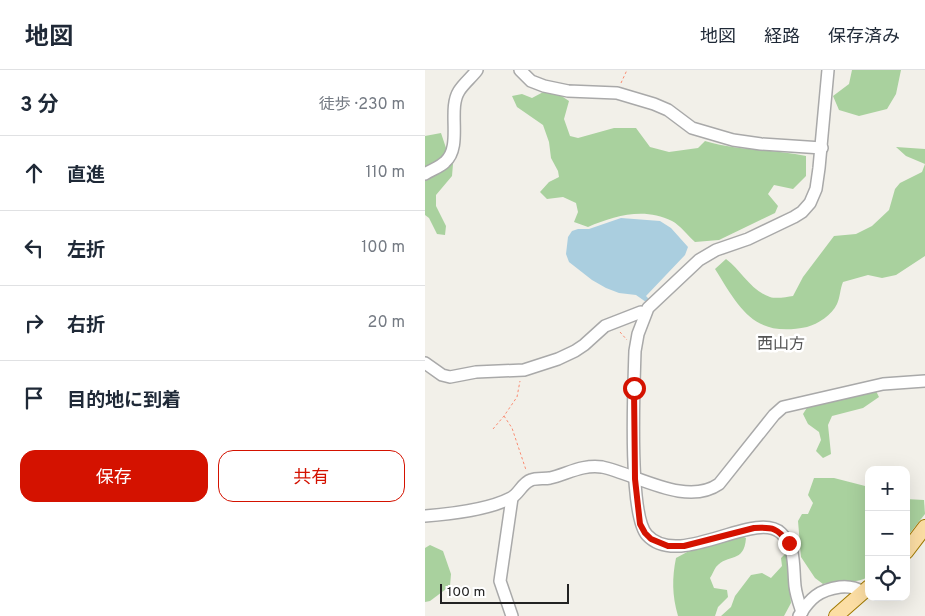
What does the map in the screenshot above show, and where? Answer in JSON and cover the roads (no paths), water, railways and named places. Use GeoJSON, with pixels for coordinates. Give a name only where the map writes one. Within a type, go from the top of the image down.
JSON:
{"type":"FeatureCollection","features":[{"type":"Feature","properties":{"kind":"main road"},"geometry":{"type":"LineString","coordinates":[[910,547],[925,527]]}},
{"type":"Feature","properties":{"kind":"main road"},"geometry":{"type":"LineString","coordinates":[[836,616],[865,591]]}},
{"type":"Feature","properties":{"kind":"street"},"geometry":{"type":"LineString","coordinates":[[425,174],[446,162],[451,154],[454,144],[454,118],[459,90],[477,70]]}},
{"type":"Feature","properties":{"kind":"street"},"geometry":{"type":"LineString","coordinates":[[520,70],[531,80],[544,86],[568,91],[617,93],[668,110],[692,128],[733,140],[822,148]]}},
{"type":"Feature","properties":{"kind":"street"},"geometry":{"type":"LineString","coordinates":[[425,363],[442,375],[450,377],[476,372],[524,370],[558,359],[575,351],[597,331],[649,308],[699,260],[716,250],[748,239],[802,212],[810,203],[816,189],[822,148],[828,70]]}},
{"type":"Feature","properties":{"kind":"street"},"geometry":{"type":"LineString","coordinates":[[649,308],[638,334],[635,351],[635,479],[640,524],[651,539],[668,546],[684,546],[754,528],[775,528],[789,543],[794,560],[795,584],[801,614]]}},
{"type":"Feature","properties":{"kind":"street"},"geometry":{"type":"LineString","coordinates":[[425,516],[487,506],[512,498],[530,480],[551,478],[589,467],[602,467],[635,479],[683,492],[697,493],[711,490],[719,484],[774,415],[783,408],[883,384],[925,381]]}},
{"type":"Feature","properties":{"kind":"street"},"geometry":{"type":"LineString","coordinates":[[512,498],[500,581],[512,616]]}},
{"type":"Feature","properties":{"kind":"street"},"geometry":{"type":"LineString","coordinates":[[801,614],[815,596],[825,589],[848,586],[865,590]]}},
{"type":"Feature","properties":{"kind":"water"},"geometry":{"type":"Polygon","coordinates":[[[621,218],[660,221],[671,228],[688,247],[685,255],[646,296],[649,299],[646,302],[636,295],[619,293],[592,280],[569,262],[566,254],[568,237],[572,231],[589,229],[621,218]]]}},
{"type":"Feature","properties":{"kind":"district","name":"西山方"},"geometry":{"type":"Point","coordinates":[781,345]}}]}
